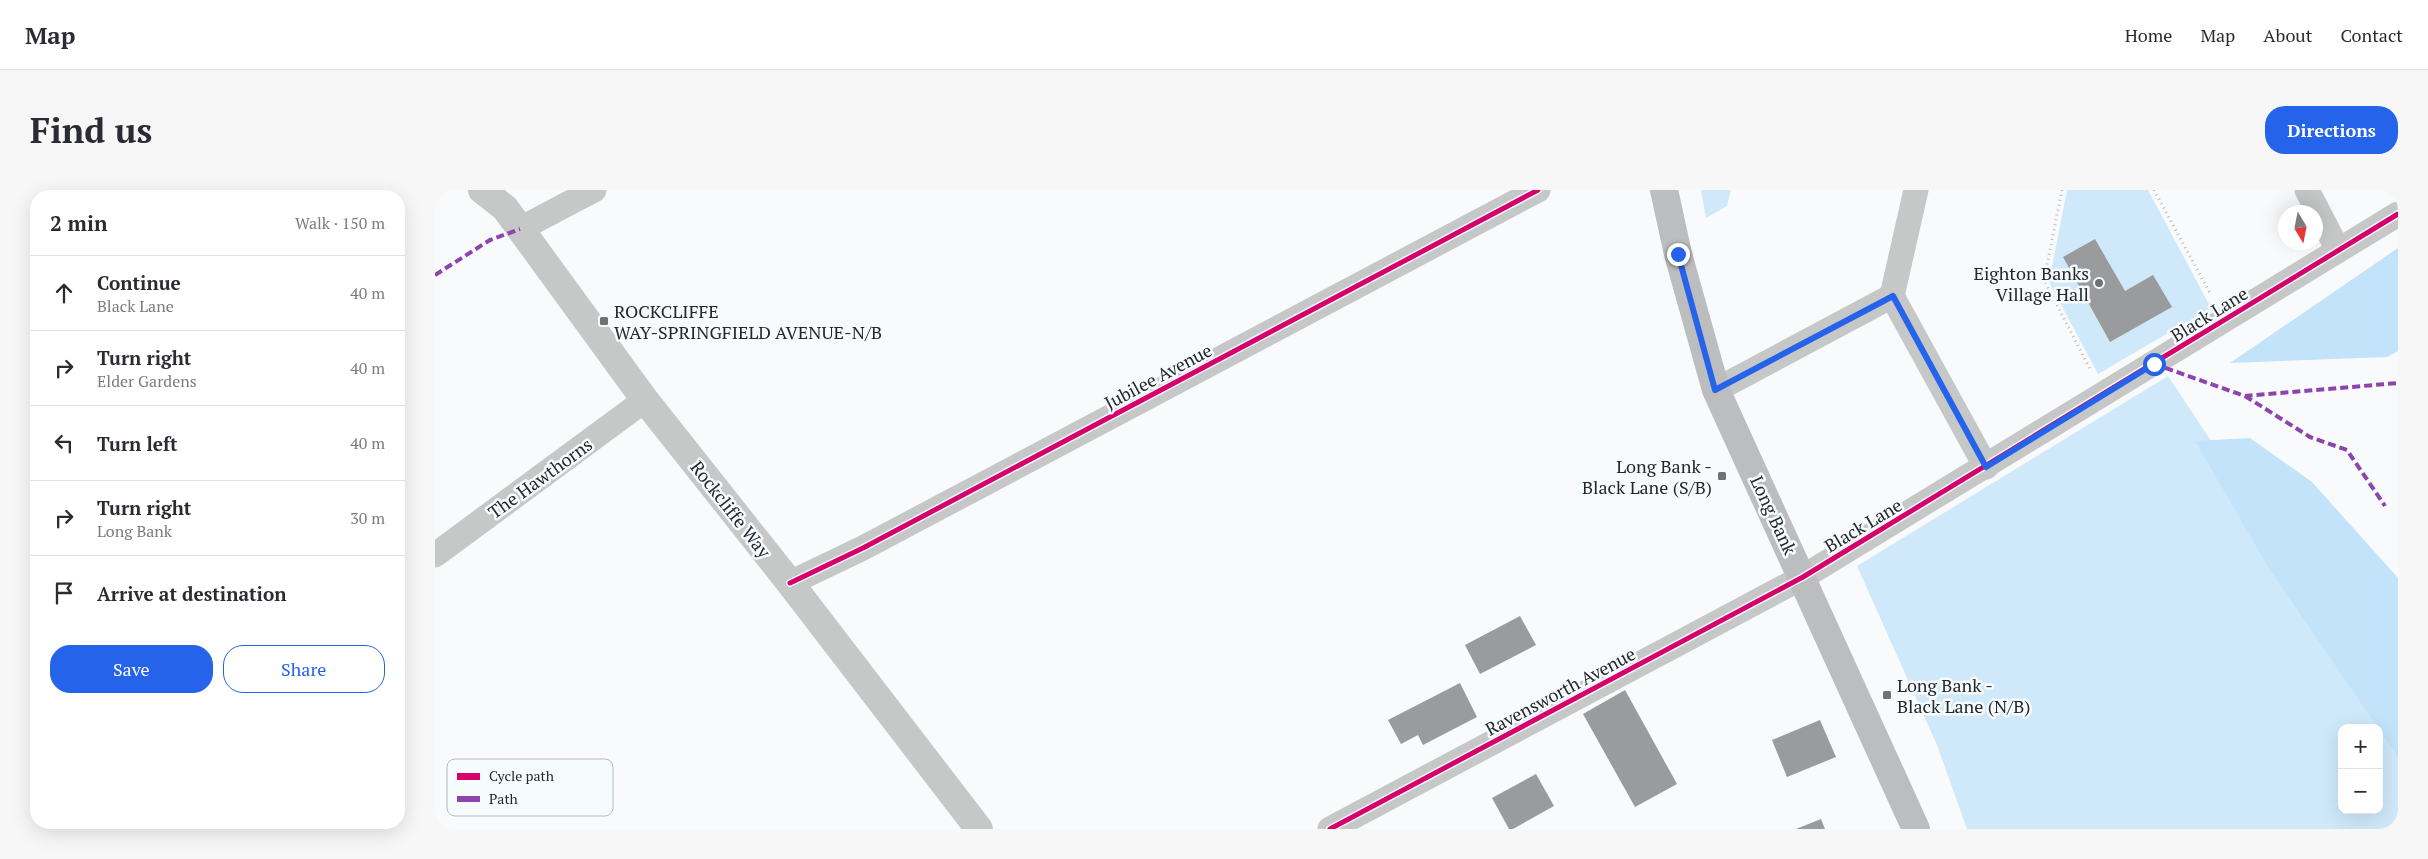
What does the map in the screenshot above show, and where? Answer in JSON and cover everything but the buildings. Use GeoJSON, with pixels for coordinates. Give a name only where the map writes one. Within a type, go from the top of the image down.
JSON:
{"type":"FeatureCollection","features":[{"type":"Feature","properties":{"kind":"main road","name":"Long Bank"},"geometry":{"type":"LineString","coordinates":[[1664,190],[1678,254],[1715,390],[1803,577],[1916,829]]}},
{"type":"Feature","properties":{"kind":"street","name":"Rockcliffe Way"},"geometry":{"type":"LineString","coordinates":[[482,190],[505,208],[645,400],[790,583],[979,829]]}},
{"type":"Feature","properties":{"kind":"street"},"geometry":{"type":"LineString","coordinates":[[520,228],[595,190]]}},
{"type":"Feature","properties":{"kind":"street","name":"Jubilee Avenue"},"geometry":{"type":"LineString","coordinates":[[790,583],[863,548],[1539,190]]}},
{"type":"Feature","properties":{"kind":"street"},"geometry":{"type":"LineString","coordinates":[[1916,190],[1893,296],[1986,467]]}},
{"type":"Feature","properties":{"kind":"street"},"geometry":{"type":"LineString","coordinates":[[2307,190],[2339,250]]}},
{"type":"Feature","properties":{"kind":"street","name":"Black Lane"},"geometry":{"type":"LineString","coordinates":[[1803,577],[2398,214]]}},
{"type":"Feature","properties":{"kind":"street"},"geometry":{"type":"LineString","coordinates":[[1715,390],[1893,296]]}},
{"type":"Feature","properties":{"kind":"street","name":"The Hawthorns"},"geometry":{"type":"LineString","coordinates":[[435,555],[645,400]]}},
{"type":"Feature","properties":{"kind":"street","name":"Ravensworth Avenue"},"geometry":{"type":"LineString","coordinates":[[1330,829],[1803,577]]}},
{"type":"Feature","properties":{"kind":"path"},"geometry":{"type":"LineString","coordinates":[[2062,190],[2044,280],[2103,395]]}},
{"type":"Feature","properties":{"kind":"path"},"geometry":{"type":"LineString","coordinates":[[2154,190],[2224,320]]}},
{"type":"Feature","properties":{"kind":"shaded area"},"geometry":{"type":"Polygon","coordinates":[[[1701,190],[1731,190],[1727,206],[1706,218],[1701,190]]]}},
{"type":"Feature","properties":{"kind":"shaded area"},"geometry":{"type":"Polygon","coordinates":[[[2067,190],[2148,190],[2211,308],[2098,374],[2049,282],[2067,190]]]}},
{"type":"Feature","properties":{"kind":"shaded area"},"geometry":{"type":"Polygon","coordinates":[[[2398,248],[2398,351],[2387,357],[2230,363],[2398,248]]]}},
{"type":"Feature","properties":{"kind":"shaded area"},"geometry":{"type":"Polygon","coordinates":[[[2168,376],[2398,723],[2398,829],[1967,829],[1937,745],[1857,566],[2168,376]]]}},
{"type":"Feature","properties":{"kind":"shaded area"},"geometry":{"type":"Polygon","coordinates":[[[2250,438],[2312,482],[2398,578],[2398,757],[2383,735],[2383,724],[2375,724],[2270,570],[2195,441],[2250,438]]]}},
{"type":"Feature","properties":{"kind":"marked path"},"geometry":{"type":"LineString","coordinates":[[435,275],[490,240],[520,229]]}},
{"type":"Feature","properties":{"kind":"marked path"},"geometry":{"type":"LineString","coordinates":[[2154,364],[2245,396],[2398,383]]}},
{"type":"Feature","properties":{"kind":"marked path"},"geometry":{"type":"LineString","coordinates":[[2245,396],[2310,437],[2347,450],[2385,506]]}},
{"type":"Feature","properties":{"kind":"cycle path"},"geometry":{"type":"LineString","coordinates":[[790,583],[863,548],[1538,190]]}},
{"type":"Feature","properties":{"kind":"cycle path"},"geometry":{"type":"LineString","coordinates":[[1330,829],[1803,577],[2398,214]]}},
{"type":"Feature","properties":{"kind":"place","name":"Eighton Banks Village Hall"},"geometry":{"type":"Point","coordinates":[2099,283]}},
{"type":"Feature","properties":{"kind":"place","name":"ROCKCLIFFE WAY-SPRINGFIELD AVENUE-N/B"},"geometry":{"type":"Point","coordinates":[604,321]}},
{"type":"Feature","properties":{"kind":"place","name":"Long Bank - Black Lane (S/B)"},"geometry":{"type":"Point","coordinates":[1722,476]}},
{"type":"Feature","properties":{"kind":"place","name":"Long Bank - Black Lane (N/B)"},"geometry":{"type":"Point","coordinates":[1887,695]}},
{"type":"Feature","properties":{"kind":"route"},"geometry":{"type":"LineString","coordinates":[[1678,254],[1715,390],[1893,296],[1986,467],[2154,364]]}}]}
